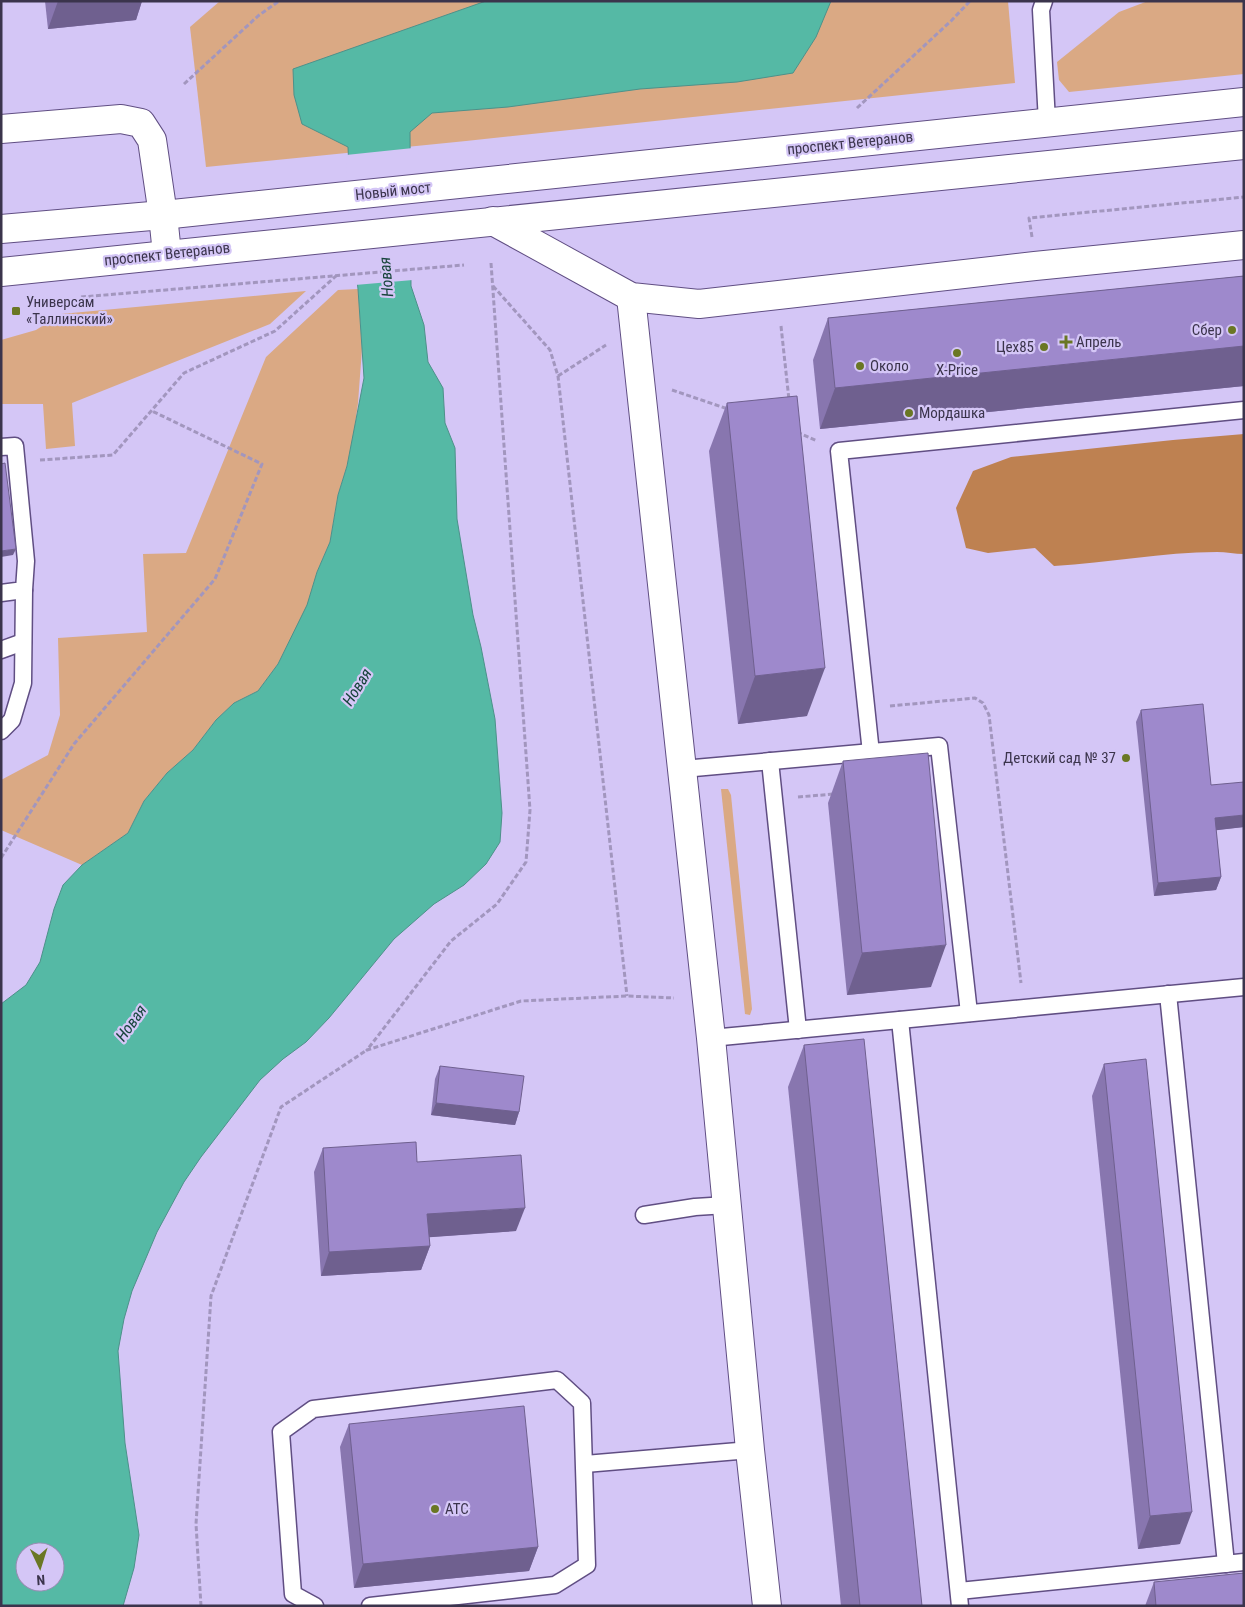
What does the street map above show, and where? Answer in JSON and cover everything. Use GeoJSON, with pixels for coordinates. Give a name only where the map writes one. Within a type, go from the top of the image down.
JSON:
{"type":"FeatureCollection","features":[{"type":"Feature","properties":{"kind":"main road","name":"проспект Ветеранов"},"geometry":{"type":"LineString","coordinates":[[457,184],[1244,102]]}},
{"type":"Feature","properties":{"kind":"main road"},"geometry":{"type":"LineString","coordinates":[[1,129],[121,119],[141,123],[152,140],[167,254]]}},
{"type":"Feature","properties":{"kind":"main road"},"geometry":{"type":"LineString","coordinates":[[493,221],[1244,145]]}},
{"type":"Feature","properties":{"kind":"main road","name":"Новый мост"},"geometry":{"type":"LineString","coordinates":[[163,215],[457,184]]}},
{"type":"Feature","properties":{"kind":"main road"},"geometry":{"type":"LineString","coordinates":[[1,229],[163,215]]}},
{"type":"Feature","properties":{"kind":"main road","name":"проспект Ветеранов"},"geometry":{"type":"LineString","coordinates":[[1,272],[493,221]]}},
{"type":"Feature","properties":{"kind":"main road"},"geometry":{"type":"LineString","coordinates":[[493,221],[632,296],[698,304],[1035,266],[1244,245]]}},
{"type":"Feature","properties":{"kind":"main road"},"geometry":{"type":"LineString","coordinates":[[632,296],[711,1038],[750,1450],[767,1606]]}},
{"type":"Feature","properties":{"kind":"lane"},"geometry":{"type":"LineString","coordinates":[[1044,1],[1041,10],[1047,122]]}},
{"type":"Feature","properties":{"kind":"lane"},"geometry":{"type":"LineString","coordinates":[[871,753],[839,450],[1244,410]]}},
{"type":"Feature","properties":{"kind":"lane"},"geometry":{"type":"LineString","coordinates":[[1,446],[15,446],[26,562],[23,683],[12,720],[1,731]]}},
{"type":"Feature","properties":{"kind":"lane"},"geometry":{"type":"LineString","coordinates":[[1,593],[24,590]]}},
{"type":"Feature","properties":{"kind":"lane"},"geometry":{"type":"LineString","coordinates":[[1,650],[23,642]]}},
{"type":"Feature","properties":{"kind":"lane"},"geometry":{"type":"LineString","coordinates":[[683,769],[939,746],[969,1014]]}},
{"type":"Feature","properties":{"kind":"lane"},"geometry":{"type":"LineString","coordinates":[[770,761],[798,1030]]}},
{"type":"Feature","properties":{"kind":"lane"},"geometry":{"type":"LineString","coordinates":[[711,1038],[1244,986]]}},
{"type":"Feature","properties":{"kind":"lane"},"geometry":{"type":"LineString","coordinates":[[1168,994],[1226,1564]]}},
{"type":"Feature","properties":{"kind":"lane"},"geometry":{"type":"LineString","coordinates":[[900,1020],[959,1599],[1244,1562]]}},
{"type":"Feature","properties":{"kind":"lane"},"geometry":{"type":"LineString","coordinates":[[644,1215],[695,1207],[727,1205]]}},
{"type":"Feature","properties":{"kind":"lane"},"geometry":{"type":"LineString","coordinates":[[315,1606],[294,1594],[280,1432],[313,1409],[558,1380],[582,1403],[587,1565],[555,1586],[370,1606]]}},
{"type":"Feature","properties":{"kind":"lane"},"geometry":{"type":"LineString","coordinates":[[585,1464],[750,1450]]}},
{"type":"Feature","properties":{"kind":"path"},"geometry":{"type":"LineString","coordinates":[[184,84],[258,16],[279,1]]}},
{"type":"Feature","properties":{"kind":"path"},"geometry":{"type":"LineString","coordinates":[[857,108],[970,1]]}},
{"type":"Feature","properties":{"kind":"path"},"geometry":{"type":"LineString","coordinates":[[1032,237],[1030,218],[1244,197]]}},
{"type":"Feature","properties":{"kind":"path"},"geometry":{"type":"LineString","coordinates":[[368,1050],[451,941],[497,904],[526,862],[530,810],[491,263]]}},
{"type":"Feature","properties":{"kind":"path"},"geometry":{"type":"LineString","coordinates":[[80,297],[464,265]]}},
{"type":"Feature","properties":{"kind":"path"},"geometry":{"type":"LineString","coordinates":[[44,460],[113,455],[184,373],[275,330],[336,275]]}},
{"type":"Feature","properties":{"kind":"path"},"geometry":{"type":"LineString","coordinates":[[492,285],[550,350],[558,376],[627,996]]}},
{"type":"Feature","properties":{"kind":"path"},"geometry":{"type":"LineString","coordinates":[[781,326],[789,401]]}},
{"type":"Feature","properties":{"kind":"path"},"geometry":{"type":"LineString","coordinates":[[558,376],[610,342]]}},
{"type":"Feature","properties":{"kind":"path"},"geometry":{"type":"LineString","coordinates":[[671,390],[736,412]]}},
{"type":"Feature","properties":{"kind":"path"},"geometry":{"type":"LineString","coordinates":[[1,858],[74,744],[216,579],[262,464],[152,411]]}},
{"type":"Feature","properties":{"kind":"path"},"geometry":{"type":"LineString","coordinates":[[792,430],[839,450]]}},
{"type":"Feature","properties":{"kind":"path"},"geometry":{"type":"LineString","coordinates":[[867,709],[975,698],[983,703],[988,715],[1024,1008]]}},
{"type":"Feature","properties":{"kind":"path"},"geometry":{"type":"LineString","coordinates":[[774,800],[840,793]]}},
{"type":"Feature","properties":{"kind":"path"},"geometry":{"type":"LineString","coordinates":[[201,1606],[196,1524],[211,1296],[281,1106],[368,1050],[521,1002],[627,996],[674,998]]}},
{"type":"Feature","properties":{"kind":"shaded area"},"geometry":{"type":"Polygon","coordinates":[[[220,1],[1008,1],[1015,83],[206,167],[190,27],[220,1]]]}},
{"type":"Feature","properties":{"kind":"shaded area"},"geometry":{"type":"Polygon","coordinates":[[[1148,1],[1244,1],[1244,74],[1069,92],[1059,80],[1057,62],[1119,12],[1148,1]]]}},
{"type":"Feature","properties":{"kind":"shaded area"},"geometry":{"type":"Polygon","coordinates":[[[358,289],[362,349],[358,403],[347,466],[338,495],[330,542],[317,572],[308,605],[278,664],[258,691],[234,703],[216,720],[193,750],[167,773],[144,801],[128,833],[82,865],[1,830],[1,780],[48,755],[60,715],[58,638],[147,632],[143,554],[186,553],[266,357],[338,290],[358,289]]]}},
{"type":"Feature","properties":{"kind":"shaded area"},"geometry":{"type":"Polygon","coordinates":[[[306,291],[270,324],[72,403],[75,446],[46,449],[43,404],[1,404],[1,340],[36,330],[61,314],[306,291]]]}},
{"type":"Feature","properties":{"kind":"shaded area"},"geometry":{"type":"Polygon","coordinates":[[[1244,434],[1244,554],[1196,552],[1054,566],[1035,548],[988,553],[966,548],[956,508],[973,471],[1011,457],[1244,434]]]}},
{"type":"Feature","properties":{"kind":"shaded area"},"geometry":{"type":"Polygon","coordinates":[[[721,789],[728,789],[731,795],[752,1009],[750,1015],[745,1014],[721,789]]]}},
{"type":"Feature","properties":{"kind":"water","name":"Новая"},"geometry":{"type":"Polygon","coordinates":[[[486,1],[831,1],[816,37],[793,73],[737,82],[640,89],[508,107],[432,113],[410,132],[411,286],[424,325],[428,362],[443,388],[445,423],[455,448],[457,519],[473,615],[495,719],[502,813],[500,842],[486,864],[464,885],[434,904],[394,939],[329,1018],[306,1042],[283,1059],[260,1080],[184,1182],[157,1232],[132,1291],[118,1351],[125,1443],[139,1535],[134,1568],[123,1606],[1,1606],[1,1004],[26,985],[40,962],[54,909],[63,885],[82,865],[128,833],[144,801],[167,773],[193,750],[216,720],[234,703],[258,691],[278,664],[307,605],[317,572],[330,542],[338,495],[347,466],[364,378],[358,289],[352,236],[348,147],[302,124],[294,95],[293,69],[486,1]]]}},
{"type":"Feature","properties":{"kind":"pier"},"geometry":{"type":"Polygon","coordinates":[[[413,148],[413,280],[355,285],[349,236],[346,155],[413,148]]]}},
{"type":"Feature","properties":{"kind":"building"},"geometry":{"type":"Polygon","coordinates":[[[1244,276],[1244,346],[835,388],[828,318],[1244,276]]]}},
{"type":"Feature","properties":{"kind":"building"},"geometry":{"type":"Polygon","coordinates":[[[797,396],[825,668],[755,676],[727,403],[797,396]]]}},
{"type":"Feature","properties":{"kind":"building"},"geometry":{"type":"Polygon","coordinates":[[[5,463],[16,549],[1,551],[1,464],[5,463]]]}},
{"type":"Feature","properties":{"kind":"building"},"geometry":{"type":"Polygon","coordinates":[[[1203,704],[1211,785],[1244,782],[1244,815],[1215,818],[1221,877],[1158,883],[1141,710],[1203,704]]]}},
{"type":"Feature","properties":{"kind":"building"},"geometry":{"type":"Polygon","coordinates":[[[928,753],[946,945],[862,953],[843,761],[928,753]]]}},
{"type":"Feature","properties":{"kind":"building"},"geometry":{"type":"Polygon","coordinates":[[[864,1039],[922,1606],[860,1606],[804,1045],[864,1039]]]}},
{"type":"Feature","properties":{"kind":"building"},"geometry":{"type":"Polygon","coordinates":[[[1146,1059],[1192,1512],[1150,1516],[1104,1064],[1146,1059]]]}},
{"type":"Feature","properties":{"kind":"building"},"geometry":{"type":"Polygon","coordinates":[[[440,1066],[524,1076],[519,1112],[436,1103],[440,1066]]]}},
{"type":"Feature","properties":{"kind":"building"},"geometry":{"type":"Polygon","coordinates":[[[416,1142],[417,1162],[521,1155],[525,1208],[427,1214],[430,1246],[329,1252],[323,1148],[416,1142]]]}},
{"type":"Feature","properties":{"kind":"building","name":"АТС"},"geometry":{"type":"Polygon","coordinates":[[[524,1406],[538,1547],[363,1564],[349,1424],[524,1406]]]}},
{"type":"Feature","properties":{"kind":"building"},"geometry":{"type":"Polygon","coordinates":[[[1244,1573],[1244,1606],[1156,1606],[1154,1582],[1244,1573]]]}},
{"type":"Feature","properties":{"kind":"place","name":"Универсам «Таллинский»"},"geometry":{"type":"Point","coordinates":[16,311]}},
{"type":"Feature","properties":{"kind":"place","name":"Сбер"},"geometry":{"type":"Point","coordinates":[1232,330]}},
{"type":"Feature","properties":{"kind":"place","name":"Апрель"},"geometry":{"type":"Point","coordinates":[1066,342]}},
{"type":"Feature","properties":{"kind":"place","name":"Цех85"},"geometry":{"type":"Point","coordinates":[1044,347]}},
{"type":"Feature","properties":{"kind":"place","name":"X-Price"},"geometry":{"type":"Point","coordinates":[957,353]}},
{"type":"Feature","properties":{"kind":"place","name":"Около"},"geometry":{"type":"Point","coordinates":[860,366]}},
{"type":"Feature","properties":{"kind":"place","name":"Мордашка"},"geometry":{"type":"Point","coordinates":[909,413]}},
{"type":"Feature","properties":{"kind":"place","name":"Детский сад № 37"},"geometry":{"type":"Point","coordinates":[1126,758]}},
{"type":"Feature","properties":{"kind":"place","name":"АТС"},"geometry":{"type":"Point","coordinates":[435,1509]}}]}
